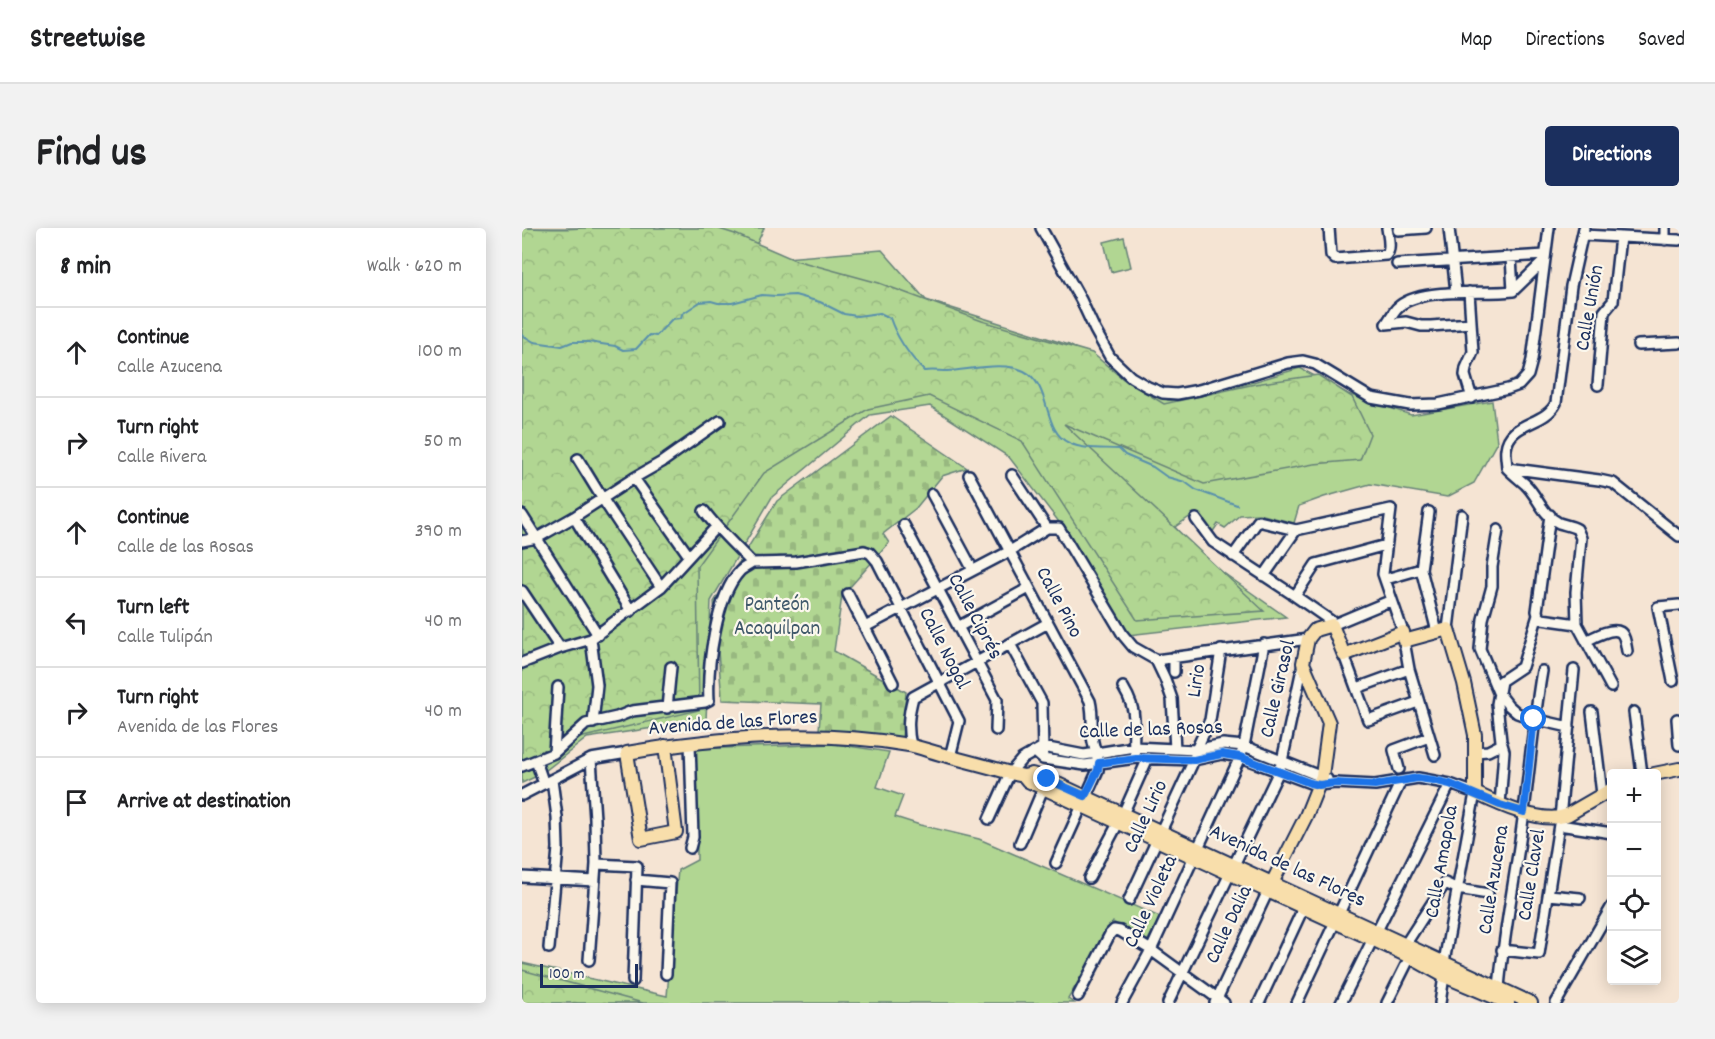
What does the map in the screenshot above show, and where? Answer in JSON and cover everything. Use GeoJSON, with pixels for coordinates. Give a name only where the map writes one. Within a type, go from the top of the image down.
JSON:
{"type":"FeatureCollection","features":[{"type":"Feature","properties":{"kind":"main road"},"geometry":{"type":"LineString","coordinates":[[1332,625],[1344,655],[1403,637],[1442,630]]}},
{"type":"Feature","properties":{"kind":"main road","name":"Calle Girasol"},"geometry":{"type":"LineString","coordinates":[[1303,663],[1308,639],[1315,630],[1332,625]]}},
{"type":"Feature","properties":{"kind":"main road","name":"Calle Amapola"},"geometry":{"type":"LineString","coordinates":[[1442,630],[1468,704],[1475,735],[1475,793]]}},
{"type":"Feature","properties":{"kind":"main road","name":"Calle Dalia"},"geometry":{"type":"LineString","coordinates":[[1270,887],[1321,781],[1329,723],[1303,663]]}},
{"type":"Feature","properties":{"kind":"main road","name":"Avenida de las Flores"},"geometry":{"type":"LineString","coordinates":[[627,753],[690,743],[823,736],[911,746],[1010,772],[1024,776],[1028,781],[1046,784],[1410,950],[1480,985],[1508,1003]]}},
{"type":"Feature","properties":{"kind":"main road"},"geometry":{"type":"LineString","coordinates":[[627,753],[641,839],[676,832],[665,746]]}},
{"type":"Feature","properties":{"kind":"main road"},"geometry":{"type":"LineString","coordinates":[[1661,773],[1679,769]]}},
{"type":"Feature","properties":{"kind":"main road"},"geometry":{"type":"LineString","coordinates":[[1475,793],[1500,805],[1559,822],[1607,791]]}},
{"type":"Feature","properties":{"kind":"main road","name":"Avenida de las Flores"},"geometry":{"type":"LineString","coordinates":[[1480,985],[1499,988],[1531,1003]]}},
{"type":"Feature","properties":{"kind":"street"},"geometry":{"type":"LineString","coordinates":[[1041,228],[1082,300],[1110,357],[1131,377],[1148,387],[1163,393],[1177,394],[1199,390],[1288,363],[1303,361],[1315,364],[1371,398],[1410,405],[1438,404],[1472,398],[1519,385],[1528,375],[1532,360],[1549,228]]}},
{"type":"Feature","properties":{"kind":"street"},"geometry":{"type":"LineString","coordinates":[[1329,228],[1331,255],[1335,259],[1386,255],[1389,249],[1387,228]]}},
{"type":"Feature","properties":{"kind":"street"},"geometry":{"type":"LineString","coordinates":[[1398,230],[1426,228]]}},
{"type":"Feature","properties":{"kind":"street"},"geometry":{"type":"LineString","coordinates":[[1449,228],[1456,292]]}},
{"type":"Feature","properties":{"kind":"street"},"geometry":{"type":"LineString","coordinates":[[1665,228],[1665,240]]}},
{"type":"Feature","properties":{"kind":"street"},"geometry":{"type":"LineString","coordinates":[[1611,687],[1577,624],[1576,592],[1581,538],[1577,529],[1559,523],[1539,506],[1525,484],[1507,468],[1506,449],[1509,437],[1514,431],[1545,416],[1556,403],[1571,286],[1583,231],[1620,237],[1679,240]]}},
{"type":"Feature","properties":{"kind":"street","name":"Calle Unión"},"geometry":{"type":"LineString","coordinates":[[1598,385],[1604,312],[1613,301],[1620,237]]}},
{"type":"Feature","properties":{"kind":"street"},"geometry":{"type":"LineString","coordinates":[[1397,264],[1511,257],[1544,258]]}},
{"type":"Feature","properties":{"kind":"street"},"geometry":{"type":"LineString","coordinates":[[1511,257],[1513,291]]}},
{"type":"Feature","properties":{"kind":"street"},"geometry":{"type":"LineString","coordinates":[[1471,323],[1421,326],[1406,322],[1386,324],[1396,309],[1413,298],[1456,292],[1513,291],[1544,258]]}},
{"type":"Feature","properties":{"kind":"street"},"geometry":{"type":"LineString","coordinates":[[1469,292],[1473,352],[1465,375],[1472,398]]}},
{"type":"Feature","properties":{"kind":"street"},"geometry":{"type":"LineString","coordinates":[[1638,345],[1679,343]]}},
{"type":"Feature","properties":{"kind":"street"},"geometry":{"type":"LineString","coordinates":[[522,541],[537,538],[574,517],[662,462],[720,421]]}},
{"type":"Feature","properties":{"kind":"street"},"geometry":{"type":"LineString","coordinates":[[578,459],[661,587]]}},
{"type":"Feature","properties":{"kind":"street"},"geometry":{"type":"LineString","coordinates":[[1507,468],[1613,483],[1679,536]]}},
{"type":"Feature","properties":{"kind":"street","name":"Calle Pino"},"geometry":{"type":"LineString","coordinates":[[969,475],[1090,701],[1092,738],[1097,758]]}},
{"type":"Feature","properties":{"kind":"street"},"geometry":{"type":"LineString","coordinates":[[1012,475],[1047,528]]}},
{"type":"Feature","properties":{"kind":"street"},"geometry":{"type":"LineString","coordinates":[[634,478],[689,556]]}},
{"type":"Feature","properties":{"kind":"street"},"geometry":{"type":"LineString","coordinates":[[932,494],[973,570]]}},
{"type":"Feature","properties":{"kind":"street"},"geometry":{"type":"LineString","coordinates":[[1233,556],[1258,521],[1296,530],[1391,509],[1383,574],[1403,637],[1409,669],[1435,755]]}},
{"type":"Feature","properties":{"kind":"street"},"geometry":{"type":"LineString","coordinates":[[522,766],[554,753],[586,724],[632,711],[667,708],[709,700],[712,644],[724,598],[741,570],[752,564],[716,527],[704,511]]}},
{"type":"Feature","properties":{"kind":"street"},"geometry":{"type":"LineString","coordinates":[[1429,512],[1420,569],[1442,630]]}},
{"type":"Feature","properties":{"kind":"street"},"geometry":{"type":"LineString","coordinates":[[522,515],[595,637],[597,685],[593,723]]}},
{"type":"Feature","properties":{"kind":"street"},"geometry":{"type":"LineString","coordinates":[[1442,630],[1462,515]]}},
{"type":"Feature","properties":{"kind":"street"},"geometry":{"type":"LineString","coordinates":[[1498,692],[1501,681],[1522,667],[1538,615],[1550,515]]}},
{"type":"Feature","properties":{"kind":"street"},"geometry":{"type":"LineString","coordinates":[[574,517],[631,611]]}},
{"type":"Feature","properties":{"kind":"street"},"geometry":{"type":"LineString","coordinates":[[1196,519],[1214,542],[1331,621],[1332,625],[1392,600]]}},
{"type":"Feature","properties":{"kind":"street","name":"Calle Ciprés"},"geometry":{"type":"LineString","coordinates":[[904,525],[997,700],[996,730]]}},
{"type":"Feature","properties":{"kind":"street"},"geometry":{"type":"LineString","coordinates":[[524,659],[595,637],[661,587],[716,527]]}},
{"type":"Feature","properties":{"kind":"street"},"geometry":{"type":"LineString","coordinates":[[865,627],[1010,551],[1047,528],[1059,528],[1123,635],[1133,647],[1156,660],[1172,699],[1175,749]]}},
{"type":"Feature","properties":{"kind":"street"},"geometry":{"type":"LineString","coordinates":[[1264,576],[1296,530]]}},
{"type":"Feature","properties":{"kind":"street"},"geometry":{"type":"LineString","coordinates":[[1498,530],[1492,567],[1492,586],[1483,619],[1480,649],[1498,692],[1517,713],[1569,727]]}},
{"type":"Feature","properties":{"kind":"street"},"geometry":{"type":"LineString","coordinates":[[1295,596],[1316,564],[1386,545]]}},
{"type":"Feature","properties":{"kind":"street","name":"Calle Nogal"},"geometry":{"type":"LineString","coordinates":[[752,564],[796,562],[864,551],[870,553],[877,561],[903,608],[959,721],[950,757]]}},
{"type":"Feature","properties":{"kind":"street"},"geometry":{"type":"LineString","coordinates":[[1386,579],[1420,569]]}},
{"type":"Feature","properties":{"kind":"street"},"geometry":{"type":"LineString","coordinates":[[958,627],[1029,588]]}},
{"type":"Feature","properties":{"kind":"street"},"geometry":{"type":"LineString","coordinates":[[522,591],[560,648]]}},
{"type":"Feature","properties":{"kind":"street"},"geometry":{"type":"LineString","coordinates":[[848,594],[893,683]]}},
{"type":"Feature","properties":{"kind":"street"},"geometry":{"type":"LineString","coordinates":[[1673,681],[1658,607],[1679,605]]}},
{"type":"Feature","properties":{"kind":"street"},"geometry":{"type":"LineString","coordinates":[[1538,615],[1542,619],[1577,624]]}},
{"type":"Feature","properties":{"kind":"street"},"geometry":{"type":"LineString","coordinates":[[911,746],[908,727],[913,697],[1048,623]]}},
{"type":"Feature","properties":{"kind":"street"},"geometry":{"type":"LineString","coordinates":[[1586,640],[1600,634],[1620,632],[1627,651]]}},
{"type":"Feature","properties":{"kind":"street"},"geometry":{"type":"LineString","coordinates":[[1156,660],[1308,639]]}},
{"type":"Feature","properties":{"kind":"street"},"geometry":{"type":"LineString","coordinates":[[989,819],[1010,772],[1022,759],[1041,753],[1042,703],[1011,644]]}},
{"type":"Feature","properties":{"kind":"street","name":"Calle Violeta"},"geometry":{"type":"LineString","coordinates":[[1122,1003],[1150,950],[1240,757],[1264,644]]}},
{"type":"Feature","properties":{"kind":"street","name":"Lirio"},"geometry":{"type":"LineString","coordinates":[[1195,755],[1210,720],[1221,650]]}},
{"type":"Feature","properties":{"kind":"street"},"geometry":{"type":"LineString","coordinates":[[1344,655],[1368,720],[1418,702]]}},
{"type":"Feature","properties":{"kind":"street"},"geometry":{"type":"LineString","coordinates":[[1174,657],[1174,672]]}},
{"type":"Feature","properties":{"kind":"street","name":"Calle Girasol"},"geometry":{"type":"LineString","coordinates":[[1168,1003],[1279,771],[1303,663]]}},
{"type":"Feature","properties":{"kind":"street"},"geometry":{"type":"LineString","coordinates":[[667,708],[671,667]]}},
{"type":"Feature","properties":{"kind":"street"},"geometry":{"type":"LineString","coordinates":[[1357,688],[1409,669]]}},
{"type":"Feature","properties":{"kind":"street","name":"Calle Clavel"},"geometry":{"type":"LineString","coordinates":[[1502,950],[1539,954],[1559,822],[1574,670]]}},
{"type":"Feature","properties":{"kind":"street","name":"Calle Azucena"},"geometry":{"type":"LineString","coordinates":[[1499,988],[1502,950],[1524,812],[1534,719],[1542,671]]}},
{"type":"Feature","properties":{"kind":"street"},"geometry":{"type":"LineString","coordinates":[[554,753],[558,687]]}},
{"type":"Feature","properties":{"kind":"street"},"geometry":{"type":"LineString","coordinates":[[1123,687],[1132,704],[1136,758]]}},
{"type":"Feature","properties":{"kind":"street","name":"Calle Azucena"},"geometry":{"type":"LineString","coordinates":[[1498,692],[1497,704],[1504,751],[1500,805]]}},
{"type":"Feature","properties":{"kind":"street"},"geometry":{"type":"LineString","coordinates":[[1592,712],[1607,791]]}},
{"type":"Feature","properties":{"kind":"street"},"geometry":{"type":"LineString","coordinates":[[1634,712],[1641,769]]}},
{"type":"Feature","properties":{"kind":"street"},"geometry":{"type":"LineString","coordinates":[[1677,719],[1679,745]]}},
{"type":"Feature","properties":{"kind":"street"},"geometry":{"type":"LineString","coordinates":[[1399,769],[1394,750],[1429,737]]}},
{"type":"Feature","properties":{"kind":"street"},"geometry":{"type":"LineString","coordinates":[[690,743],[693,837],[690,848]]}},
{"type":"Feature","properties":{"kind":"street","name":"Calle de las Rosas"},"geometry":{"type":"LineString","coordinates":[[1041,753],[1085,765],[1097,758],[1134,747],[1175,749],[1195,755],[1223,744],[1244,746],[1282,761],[1321,781]]}},
{"type":"Feature","properties":{"kind":"street"},"geometry":{"type":"LineString","coordinates":[[1475,752],[1488,751],[1502,744]]}},
{"type":"Feature","properties":{"kind":"street","name":"Avenida de las Flores"},"geometry":{"type":"LineString","coordinates":[[522,795],[591,759],[627,753]]}},
{"type":"Feature","properties":{"kind":"street","name":"Calle de las Rosas"},"geometry":{"type":"LineString","coordinates":[[1097,758],[1222,754],[1240,757],[1310,783],[1321,781],[1375,785],[1418,778],[1450,784],[1475,793]]}},
{"type":"Feature","properties":{"kind":"street","name":"Calle Lirio"},"geometry":{"type":"LineString","coordinates":[[1129,900],[1195,755]]}},
{"type":"Feature","properties":{"kind":"street"},"geometry":{"type":"LineString","coordinates":[[1056,863],[1098,770],[1097,758]]}},
{"type":"Feature","properties":{"kind":"street"},"geometry":{"type":"LineString","coordinates":[[1089,878],[1121,818],[1148,758]]}},
{"type":"Feature","properties":{"kind":"street"},"geometry":{"type":"LineString","coordinates":[[589,960],[596,864],[591,759]]}},
{"type":"Feature","properties":{"kind":"street"},"geometry":{"type":"LineString","coordinates":[[536,761],[548,782],[557,817],[558,848],[549,948]]}},
{"type":"Feature","properties":{"kind":"street"},"geometry":{"type":"LineString","coordinates":[[1297,1003],[1401,781]]}},
{"type":"Feature","properties":{"kind":"street"},"geometry":{"type":"LineString","coordinates":[[1020,843],[1046,784]]}},
{"type":"Feature","properties":{"kind":"street"},"geometry":{"type":"LineString","coordinates":[[1341,1003],[1450,784]]}},
{"type":"Feature","properties":{"kind":"street","name":"Calle Amapola"},"geometry":{"type":"LineString","coordinates":[[1440,1003],[1475,793]]}},
{"type":"Feature","properties":{"kind":"street"},"geometry":{"type":"LineString","coordinates":[[1559,822],[1607,832]]}},
{"type":"Feature","properties":{"kind":"street"},"geometry":{"type":"LineString","coordinates":[[596,864],[637,866],[633,981]]}},
{"type":"Feature","properties":{"kind":"street"},"geometry":{"type":"LineString","coordinates":[[522,877],[595,881]]}},
{"type":"Feature","properties":{"kind":"street"},"geometry":{"type":"LineString","coordinates":[[636,880],[670,883],[666,974]]}},
{"type":"Feature","properties":{"kind":"street"},"geometry":{"type":"LineString","coordinates":[[1387,1003],[1410,950],[1445,883],[1458,889],[1488,894]]}},
{"type":"Feature","properties":{"kind":"street","name":"Calle Dalia"},"geometry":{"type":"LineString","coordinates":[[1219,1001],[1270,887]]}},
{"type":"Feature","properties":{"kind":"street"},"geometry":{"type":"LineString","coordinates":[[1548,895],[1580,898]]}},
{"type":"Feature","properties":{"kind":"street"},"geometry":{"type":"LineString","coordinates":[[1259,1003],[1306,904]]}},
{"type":"Feature","properties":{"kind":"street"},"geometry":{"type":"LineString","coordinates":[[1556,1003],[1607,913]]}},
{"type":"Feature","properties":{"kind":"street"},"geometry":{"type":"LineString","coordinates":[[1078,996],[1114,930],[1120,931],[1150,950],[1219,1001]]}},
{"type":"Feature","properties":{"kind":"green space"},"geometry":{"type":"Polygon","coordinates":[[[522,228],[764,228],[749,261],[882,250],[926,300],[1069,345],[1168,400],[1203,397],[1300,368],[1348,394],[1411,415],[1492,401],[1497,442],[1474,483],[1447,497],[1370,484],[1299,506],[1294,523],[1259,514],[1240,515],[1225,528],[1218,524],[1212,533],[1194,514],[1175,527],[1198,555],[1286,617],[1128,635],[1059,522],[1009,457],[930,406],[870,415],[772,497],[711,601],[706,720],[587,738],[541,774],[522,783],[522,228]]]}},
{"type":"Feature","properties":{"kind":"green space"},"geometry":{"type":"Polygon","coordinates":[[[522,228],[716,228],[795,260],[879,283],[982,321],[1092,353],[1123,379],[1164,404],[1255,384],[1318,375],[1352,397],[1370,434],[1360,460],[1314,464],[1204,484],[1064,424],[1264,611],[1137,620],[1022,441],[929,396],[868,409],[764,473],[697,566],[699,710],[562,742],[522,761],[522,228]]]}},
{"type":"Feature","properties":{"kind":"green space"},"geometry":{"type":"Polygon","coordinates":[[[1124,237],[1131,267],[1111,272],[1104,242],[1124,237]]]}},
{"type":"Feature","properties":{"kind":"green space","name":"Panteón Acaquilpan"},"geometry":{"type":"Polygon","coordinates":[[[891,416],[967,468],[942,476],[916,508],[883,534],[889,543],[842,596],[834,651],[906,692],[902,738],[819,730],[821,704],[722,700],[714,602],[777,501],[891,416]]]}},
{"type":"Feature","properties":{"kind":"green space"},"geometry":{"type":"Polygon","coordinates":[[[835,744],[889,752],[877,787],[903,796],[895,817],[979,839],[1160,917],[1147,942],[1113,922],[1068,999],[1074,1003],[522,1003],[522,963],[667,996],[678,870],[697,860],[696,749],[835,744]]]}},
{"type":"Feature","properties":{"kind":"green space"},"geometry":{"type":"Polygon","coordinates":[[[522,970],[643,1003],[522,1003],[522,970]]]}},
{"type":"Feature","properties":{"kind":"waterway"},"geometry":{"type":"LineString","coordinates":[[522,335],[534,342],[562,346],[572,342],[588,342],[615,346],[623,350],[636,349],[649,335],[656,336],[672,319],[681,318],[682,314],[700,302],[732,303],[762,295],[795,295],[820,302],[844,314],[857,316],[880,313],[890,318],[904,346],[924,371],[997,366],[1024,371],[1039,386],[1055,429],[1060,437],[1069,443],[1087,448],[1119,449],[1125,455],[1153,467],[1167,477],[1185,482],[1196,490],[1237,505]]}},
{"type":"Feature","properties":{"kind":"route"},"geometry":{"type":"LineString","coordinates":[[1047,779],[1085,796],[1098,770],[1099,763],[1136,758],[1194,760],[1222,754],[1240,757],[1319,785],[1335,783],[1375,785],[1418,778],[1433,780],[1450,784],[1500,805],[1524,812],[1534,719]]}}]}
